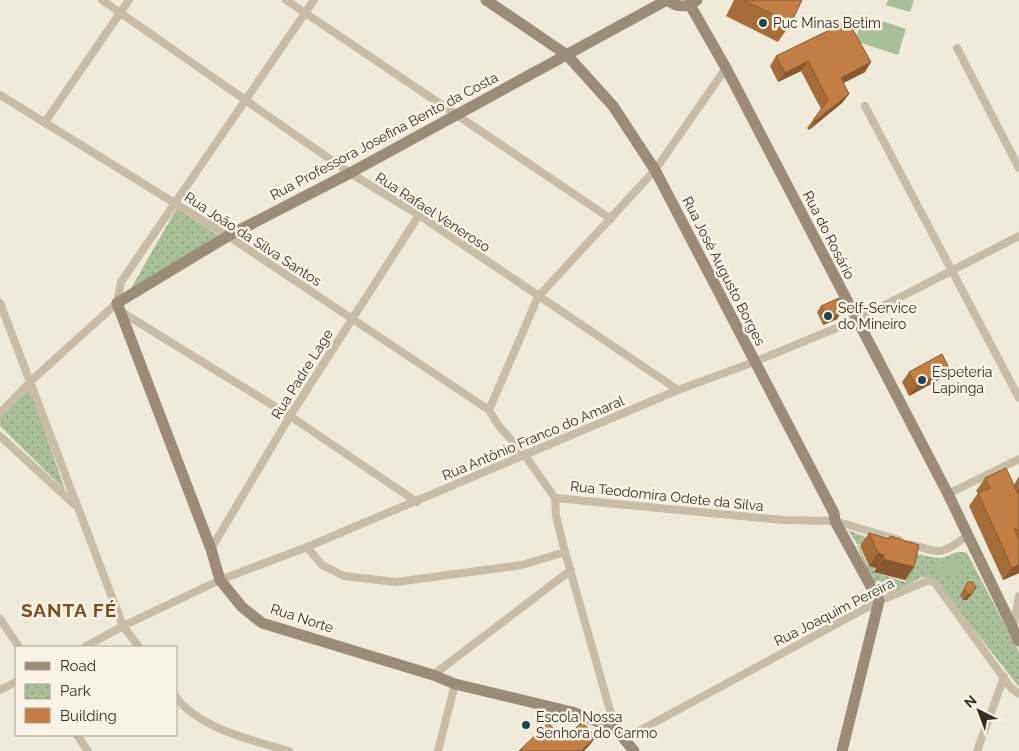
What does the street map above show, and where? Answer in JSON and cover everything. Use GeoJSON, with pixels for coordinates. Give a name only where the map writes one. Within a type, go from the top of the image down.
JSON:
{"type":"FeatureCollection","features":[{"type":"Feature","properties":{"kind":"street","name":"Rua Rafael Veneroso"},"geometry":{"type":"LineString","coordinates":[[102,0],[350,173],[419,215],[538,298],[678,390]]}},
{"type":"Feature","properties":{"kind":"street"},"geometry":{"type":"LineString","coordinates":[[45,122],[129,0]]}},
{"type":"Feature","properties":{"kind":"street"},"geometry":{"type":"LineString","coordinates":[[286,0],[611,219]]}},
{"type":"Feature","properties":{"kind":"street"},"geometry":{"type":"LineString","coordinates":[[0,413],[32,380],[118,307],[121,282],[314,0]]}},
{"type":"Feature","properties":{"kind":"street","name":"Rua José Augusto Borges"},"geometry":{"type":"LineString","coordinates":[[486,0],[567,55],[614,106],[655,170],[834,512],[835,521],[879,601]]}},
{"type":"Feature","properties":{"kind":"street"},"geometry":{"type":"LineString","coordinates":[[667,0],[674,5],[694,3]]}},
{"type":"Feature","properties":{"kind":"street","name":"Rua Professora Josefina Bento da Costa"},"geometry":{"type":"LineString","coordinates":[[118,307],[228,236],[350,173],[667,0]]}},
{"type":"Feature","properties":{"kind":"street","name":"Rua do Rosário"},"geometry":{"type":"LineString","coordinates":[[694,3],[856,320],[948,494],[967,536],[1017,634]]}},
{"type":"Feature","properties":{"kind":"street"},"geometry":{"type":"LineString","coordinates":[[957,48],[1019,168]]}},
{"type":"Feature","properties":{"kind":"street"},"geometry":{"type":"LineString","coordinates":[[489,410],[538,298],[655,170],[726,68]]}},
{"type":"Feature","properties":{"kind":"street","name":"Rua João da Silva Santos"},"geometry":{"type":"LineString","coordinates":[[0,94],[228,236],[351,320],[489,410]]}},
{"type":"Feature","properties":{"kind":"street"},"geometry":{"type":"LineString","coordinates":[[865,106],[950,271],[1019,398]]}},
{"type":"Feature","properties":{"kind":"street","name":"Rua Padre Lage"},"geometry":{"type":"LineString","coordinates":[[211,549],[290,416],[419,215]]}},
{"type":"Feature","properties":{"kind":"street","name":"Rua Antônio Franco do Amaral"},"geometry":{"type":"LineString","coordinates":[[87,646],[220,580],[417,502],[524,454],[678,390],[754,362],[856,320],[1019,236]]}},
{"type":"Feature","properties":{"kind":"street"},"geometry":{"type":"LineString","coordinates":[[0,303],[32,380],[76,506],[124,626],[138,646]]}},
{"type":"Feature","properties":{"kind":"street"},"geometry":{"type":"LineString","coordinates":[[118,307],[290,416],[417,502]]}},
{"type":"Feature","properties":{"kind":"street","name":"Rua Norte"},"geometry":{"type":"LineString","coordinates":[[118,307],[211,549],[220,580],[242,607],[262,623],[433,675],[455,684],[572,712],[615,728]]}},
{"type":"Feature","properties":{"kind":"street","name":"Rua Teodomira Odete da Silva"},"geometry":{"type":"LineString","coordinates":[[489,410],[498,425],[524,454],[554,498],[783,520],[835,521],[936,552],[946,550],[967,536]]}},
{"type":"Feature","properties":{"kind":"street"},"geometry":{"type":"LineString","coordinates":[[0,436],[76,506]]}},
{"type":"Feature","properties":{"kind":"street"},"geometry":{"type":"LineString","coordinates":[[948,494],[1019,459]]}},
{"type":"Feature","properties":{"kind":"street"},"geometry":{"type":"LineString","coordinates":[[554,498],[556,516],[565,552],[615,728],[634,751]]}},
{"type":"Feature","properties":{"kind":"street"},"geometry":{"type":"LineString","coordinates":[[306,547],[322,565],[344,576],[396,582],[522,565],[565,552]]}},
{"type":"Feature","properties":{"kind":"street"},"geometry":{"type":"LineString","coordinates":[[433,675],[571,570]]}},
{"type":"Feature","properties":{"kind":"street","name":"Rua Joaquim Pereira"},"geometry":{"type":"LineString","coordinates":[[624,739],[879,601],[924,581],[935,583],[1004,677],[1019,694]]}},
{"type":"Feature","properties":{"kind":"street"},"geometry":{"type":"LineString","coordinates":[[1017,634],[1019,596]]}},
{"type":"Feature","properties":{"kind":"street"},"geometry":{"type":"LineString","coordinates":[[842,751],[879,601]]}},
{"type":"Feature","properties":{"kind":"street"},"geometry":{"type":"LineString","coordinates":[[0,619],[18,646]]}},
{"type":"Feature","properties":{"kind":"street"},"geometry":{"type":"LineString","coordinates":[[977,751],[1004,677]]}},
{"type":"Feature","properties":{"kind":"street"},"geometry":{"type":"LineString","coordinates":[[0,690],[15,682]]}},
{"type":"Feature","properties":{"kind":"street"},"geometry":{"type":"LineString","coordinates":[[438,751],[455,684]]}},
{"type":"Feature","properties":{"kind":"street"},"geometry":{"type":"LineString","coordinates":[[178,700],[183,707],[208,722],[249,740],[289,751]]}},
{"type":"Feature","properties":{"kind":"street"},"geometry":{"type":"LineString","coordinates":[[78,736],[88,751]]}},
{"type":"Feature","properties":{"kind":"green space"},"geometry":{"type":"Polygon","coordinates":[[[888,0],[914,0],[910,12],[886,5],[888,0]]]}},
{"type":"Feature","properties":{"kind":"green space"},"geometry":{"type":"Polygon","coordinates":[[[863,15],[906,29],[898,55],[855,41],[863,15]]]}},
{"type":"Feature","properties":{"kind":"green space"},"geometry":{"type":"Polygon","coordinates":[[[177,208],[219,236],[130,290],[177,208]]]}},
{"type":"Feature","properties":{"kind":"green space"},"geometry":{"type":"Polygon","coordinates":[[[30,388],[65,490],[0,426],[0,418],[30,388]]]}},
{"type":"Feature","properties":{"kind":"green space"},"geometry":{"type":"Polygon","coordinates":[[[848,530],[892,547],[926,556],[942,558],[957,552],[967,553],[1019,652],[1019,687],[934,579],[922,577],[879,599],[857,545],[868,566],[875,568],[874,572],[905,582],[911,557],[857,544],[848,530]]]}},
{"type":"Feature","properties":{"kind":"green space"},"geometry":{"type":"Polygon","coordinates":[[[954,557],[959,567],[954,573],[944,575],[933,570],[935,561],[946,563],[954,557]]]}},
{"type":"Feature","properties":{"kind":"building"},"geometry":{"type":"Polygon","coordinates":[[[743,0],[802,0],[791,23],[743,0]]]}},
{"type":"Feature","properties":{"kind":"building"},"geometry":{"type":"Polygon","coordinates":[[[848,21],[871,62],[841,78],[849,94],[815,121],[814,119],[828,100],[808,61],[785,73],[776,56],[848,21]]]}},
{"type":"Feature","properties":{"kind":"building"},"geometry":{"type":"Polygon","coordinates":[[[839,298],[844,307],[841,313],[828,319],[821,306],[839,298]]]}},
{"type":"Feature","properties":{"kind":"building"},"geometry":{"type":"Polygon","coordinates":[[[942,354],[949,368],[916,386],[909,372],[942,354]]]}},
{"type":"Feature","properties":{"kind":"building"},"geometry":{"type":"Polygon","coordinates":[[[1006,468],[1018,494],[1019,489],[1019,531],[1014,528],[1019,540],[1019,564],[1012,568],[978,493],[990,488],[985,478],[1006,468]]]}},
{"type":"Feature","properties":{"kind":"building"},"geometry":{"type":"Polygon","coordinates":[[[869,533],[889,539],[890,536],[919,545],[914,567],[883,559],[884,555],[878,553],[869,533]]]}},
{"type":"Feature","properties":{"kind":"building"},"geometry":{"type":"Polygon","coordinates":[[[968,582],[972,582],[976,587],[972,594],[968,594],[964,589],[968,582]]]}},
{"type":"Feature","properties":{"kind":"building"},"geometry":{"type":"Polygon","coordinates":[[[582,722],[596,737],[581,751],[519,751],[548,723],[565,739],[582,722]]]}},
{"type":"Feature","properties":{"kind":"place","name":"Puc Minas Betim"},"geometry":{"type":"Point","coordinates":[763,23]}},
{"type":"Feature","properties":{"kind":"place","name":"Self-Service do Mineiro"},"geometry":{"type":"Point","coordinates":[828,316]}},
{"type":"Feature","properties":{"kind":"place","name":"Espeteria Lapinga"},"geometry":{"type":"Point","coordinates":[922,380]}},
{"type":"Feature","properties":{"kind":"place","name":"Escola Nossa Senhora do Carmo"},"geometry":{"type":"Point","coordinates":[526,725]}},
{"type":"Feature","properties":{"kind":"district","name":"SANTA FÉ"},"geometry":{"type":"Point","coordinates":[69,610]}}]}
